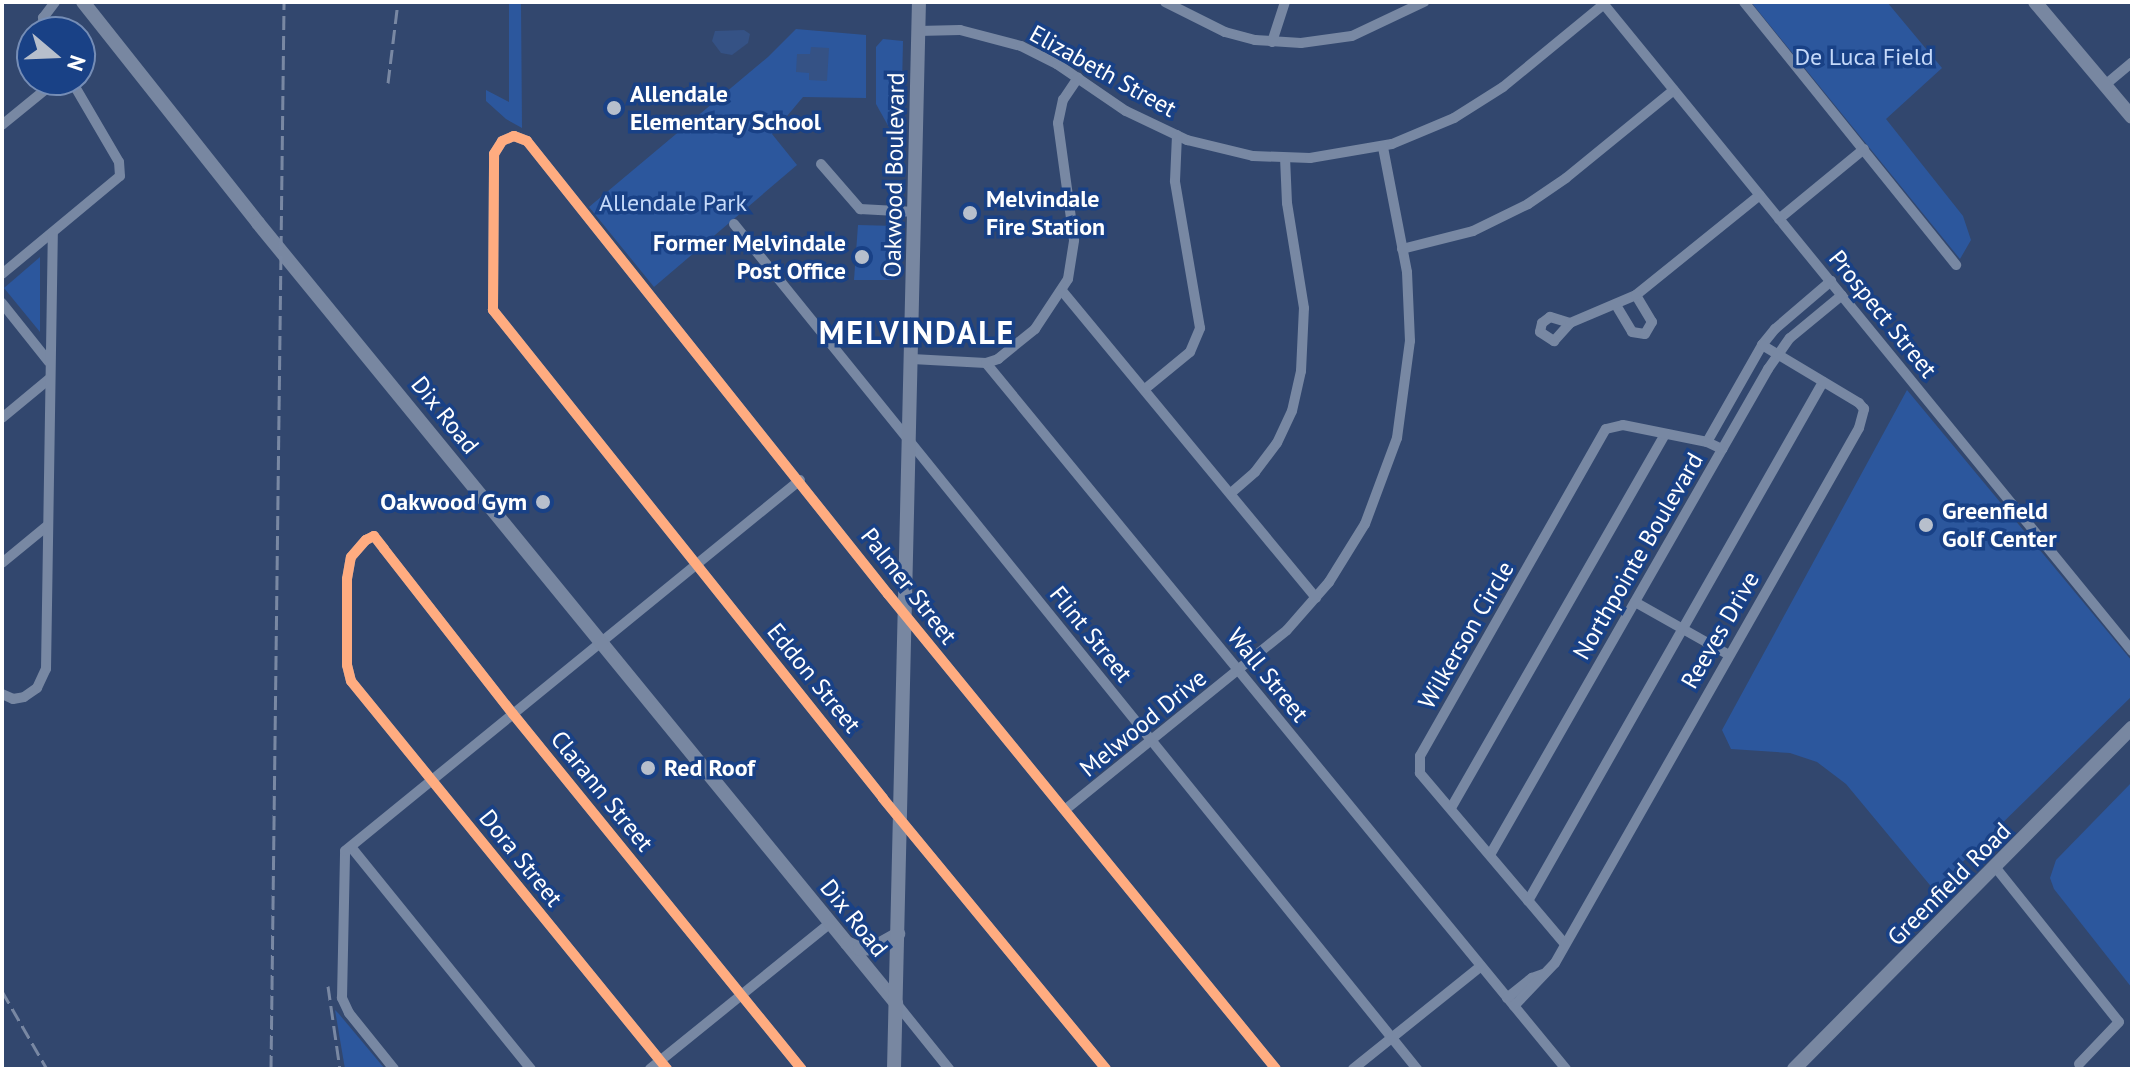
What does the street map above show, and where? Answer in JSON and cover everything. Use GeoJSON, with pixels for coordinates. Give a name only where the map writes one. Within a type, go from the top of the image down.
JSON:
{"type":"FeatureCollection","features":[{"type":"Feature","properties":{"kind":"main road","name":"Dix Road"},"geometry":{"type":"LineString","coordinates":[[83,2],[266,234],[896,1003]]}},
{"type":"Feature","properties":{"kind":"main road","name":"Oakwood Boulevard"},"geometry":{"type":"LineString","coordinates":[[894,1069],[919,2]]}},
{"type":"Feature","properties":{"kind":"main road"},"geometry":{"type":"LineString","coordinates":[[2035,2],[2132,117]]}},
{"type":"Feature","properties":{"kind":"main road","name":"Greenfield Road"},"geometry":{"type":"LineString","coordinates":[[1794,1069],[2132,728]]}},
{"type":"Feature","properties":{"kind":"main road"},"geometry":{"type":"LineString","coordinates":[[844,942],[860,949],[873,948],[898,934]]}},
{"type":"Feature","properties":{"kind":"street"},"geometry":{"type":"LineString","coordinates":[[1165,2],[1214,28],[1272,42],[1317,42],[1352,36],[1424,2]]}},
{"type":"Feature","properties":{"kind":"street"},"geometry":{"type":"LineString","coordinates":[[1272,42],[1285,2]]}},
{"type":"Feature","properties":{"kind":"street"},"geometry":{"type":"LineString","coordinates":[[1744,2],[1956,265]]}},
{"type":"Feature","properties":{"kind":"street","name":"Elizabeth Street"},"geometry":{"type":"LineString","coordinates":[[918,31],[960,30],[1002,39],[1040,54],[1126,111],[1177,135],[1231,152],[1285,158],[1332,156],[1383,147],[1433,128],[1480,103],[1603,3]]}},
{"type":"Feature","properties":{"kind":"street","name":"Prospect Street"},"geometry":{"type":"LineString","coordinates":[[1603,3],[2132,651]]}},
{"type":"Feature","properties":{"kind":"street"},"geometry":{"type":"LineString","coordinates":[[2105,85],[2132,62]]}},
{"type":"Feature","properties":{"kind":"street"},"geometry":{"type":"LineString","coordinates":[[912,359],[986,363],[998,359],[1035,329],[1063,292],[1072,266],[1074,240],[1058,123],[1063,100],[1078,78]]}},
{"type":"Feature","properties":{"kind":"street"},"geometry":{"type":"LineString","coordinates":[[1402,249],[1454,237],[1503,218],[1566,178],[1674,90]]}},
{"type":"Feature","properties":{"kind":"street"},"geometry":{"type":"LineString","coordinates":[[2,125],[37,96]]}},
{"type":"Feature","properties":{"kind":"street"},"geometry":{"type":"LineString","coordinates":[[2,274],[120,176],[116,156],[80,96]]}},
{"type":"Feature","properties":{"kind":"street"},"geometry":{"type":"LineString","coordinates":[[1145,389],[1190,352],[1200,328],[1175,181],[1177,135]]}},
{"type":"Feature","properties":{"kind":"street","name":"Palmer Street"},"geometry":{"type":"LineString","coordinates":[[507,138],[518,137],[527,141],[1276,1069]]}},
{"type":"Feature","properties":{"kind":"street","name":"Eddon Street"},"geometry":{"type":"LineString","coordinates":[[507,138],[498,145],[494,154],[493,310],[1106,1069]]}},
{"type":"Feature","properties":{"kind":"street","name":"Melwood Drive"},"geometry":{"type":"LineString","coordinates":[[1066,809],[1287,630],[1316,598],[1365,524],[1397,438],[1410,341],[1402,249],[1383,147]]}},
{"type":"Feature","properties":{"kind":"street"},"geometry":{"type":"LineString","coordinates":[[1779,219],[1864,149]]}},
{"type":"Feature","properties":{"kind":"street"},"geometry":{"type":"LineString","coordinates":[[1231,493],[1255,472],[1277,443],[1292,411],[1301,371],[1304,308],[1287,203],[1285,158]]}},
{"type":"Feature","properties":{"kind":"street"},"geometry":{"type":"LineString","coordinates":[[821,164],[860,209],[915,212]]}},
{"type":"Feature","properties":{"kind":"street"},"geometry":{"type":"LineString","coordinates":[[1570,323],[1636,295],[1760,195]]}},
{"type":"Feature","properties":{"kind":"street","name":"Flint Street"},"geometry":{"type":"LineString","coordinates":[[734,224],[1417,1069]]}},
{"type":"Feature","properties":{"kind":"street"},"geometry":{"type":"LineString","coordinates":[[2,694],[19,698],[37,688],[46,669],[53,233]]}},
{"type":"Feature","properties":{"kind":"street","name":"Northpointe Boulevard"},"geometry":{"type":"LineString","coordinates":[[1707,442],[1762,345],[1775,329],[1831,281]]}},
{"type":"Feature","properties":{"kind":"street"},"geometry":{"type":"LineString","coordinates":[[1063,292],[1316,598]]}},
{"type":"Feature","properties":{"kind":"street"},"geometry":{"type":"LineString","coordinates":[[1616,305],[1632,332],[1645,334],[1652,322],[1636,295]]}},
{"type":"Feature","properties":{"kind":"street","name":"Northpointe Boulevard"},"geometry":{"type":"LineString","coordinates":[[1490,855],[1777,356],[1790,338],[1842,295]]}},
{"type":"Feature","properties":{"kind":"street"},"geometry":{"type":"LineString","coordinates":[[2,303],[49,362]]}},
{"type":"Feature","properties":{"kind":"street","name":"Reeves Drive"},"geometry":{"type":"LineString","coordinates":[[1511,1002],[1555,963],[1864,417],[1864,409],[1859,403],[1762,345]]}},
{"type":"Feature","properties":{"kind":"street","name":"Wall Street"},"geometry":{"type":"LineString","coordinates":[[986,363],[1566,1069]]}},
{"type":"Feature","properties":{"kind":"street"},"geometry":{"type":"LineString","coordinates":[[2,418],[49,379]]}},
{"type":"Feature","properties":{"kind":"street"},"geometry":{"type":"LineString","coordinates":[[1528,901],[1823,382]]}},
{"type":"Feature","properties":{"kind":"street","name":"Wilkerson Circle"},"geometry":{"type":"LineString","coordinates":[[1564,943],[1420,773],[1420,756],[1606,429],[1614,426],[1665,434],[1707,442],[1722,449]]}},
{"type":"Feature","properties":{"kind":"street"},"geometry":{"type":"LineString","coordinates":[[1451,808],[1665,434]]}},
{"type":"Feature","properties":{"kind":"street"},"geometry":{"type":"LineString","coordinates":[[394,1069],[343,1002],[343,859],[351,847],[800,480]]}},
{"type":"Feature","properties":{"kind":"street"},"geometry":{"type":"LineString","coordinates":[[2,563],[47,526]]}},
{"type":"Feature","properties":{"kind":"street","name":"Dora Street"},"geometry":{"type":"LineString","coordinates":[[374,536],[358,546],[351,557],[347,579],[348,670],[351,681],[663,1065]]}},
{"type":"Feature","properties":{"kind":"street","name":"Clarann Street"},"geometry":{"type":"LineString","coordinates":[[374,536],[513,714],[802,1069]]}},
{"type":"Feature","properties":{"kind":"street"},"geometry":{"type":"LineString","coordinates":[[1635,602],[1729,655]]}},
{"type":"Feature","properties":{"kind":"street"},"geometry":{"type":"LineString","coordinates":[[351,847],[531,1069]]}},
{"type":"Feature","properties":{"kind":"street"},"geometry":{"type":"LineString","coordinates":[[1996,868],[2119,1022],[2079,1064]]}},
{"type":"Feature","properties":{"kind":"street"},"geometry":{"type":"LineString","coordinates":[[650,1069],[663,1065],[830,923]]}},
{"type":"Feature","properties":{"kind":"street"},"geometry":{"type":"LineString","coordinates":[[1353,1069],[1481,966]]}},
{"type":"Feature","properties":{"kind":"street"},"geometry":{"type":"LineString","coordinates":[[896,1003],[949,1069]]}},
{"type":"Feature","properties":{"kind":"green space"},"geometry":{"type":"Polygon","coordinates":[[[509,2],[521,2],[522,128],[506,119],[486,101],[486,90],[509,102],[509,2]]]}},
{"type":"Feature","properties":{"kind":"green space","name":"De Luca Field"},"geometry":{"type":"Polygon","coordinates":[[[1751,2],[1887,2],[1942,68],[1886,119],[1963,216],[1971,240],[1960,259],[1751,2]]]}},
{"type":"Feature","properties":{"kind":"green space","name":"Allendale Park"},"geometry":{"type":"Polygon","coordinates":[[[796,29],[866,35],[866,98],[803,97],[772,134],[797,165],[654,287],[589,207],[768,57],[796,29]]]}},
{"type":"Feature","properties":{"kind":"green space"},"geometry":{"type":"Polygon","coordinates":[[[883,39],[903,41],[901,133],[891,131],[876,104],[876,47],[883,39]]]}},
{"type":"Feature","properties":{"kind":"green space"},"geometry":{"type":"Polygon","coordinates":[[[858,225],[896,226],[894,280],[854,280],[858,225]]]}},
{"type":"Feature","properties":{"kind":"green space"},"geometry":{"type":"Polygon","coordinates":[[[40,257],[40,332],[4,288],[40,257]]]}},
{"type":"Feature","properties":{"kind":"green space","name":"Greenfield Golf Center"},"geometry":{"type":"Polygon","coordinates":[[[1907,390],[2132,661],[2132,696],[1934,890],[1846,784],[1817,762],[1790,753],[1731,749],[1722,730],[1907,390]]]}},
{"type":"Feature","properties":{"kind":"green space"},"geometry":{"type":"Polygon","coordinates":[[[2132,782],[2132,988],[2054,889],[2050,878],[2056,860],[2132,782]]]}},
{"type":"Feature","properties":{"kind":"green space"},"geometry":{"type":"Polygon","coordinates":[[[335,1010],[339,1014],[385,1069],[345,1069],[335,1010]]]}},
{"type":"Feature","properties":{"kind":"shaded area"},"geometry":{"type":"Polygon","coordinates":[[[744,30],[750,34],[748,43],[732,55],[721,53],[712,41],[715,31],[744,30]]]}},
{"type":"Feature","properties":{"kind":"shaded area"},"geometry":{"type":"Polygon","coordinates":[[[811,47],[829,48],[827,81],[809,80],[809,73],[796,72],[797,54],[810,54],[811,47]]]}},
{"type":"Feature","properties":{"kind":"railway"},"geometry":{"type":"LineString","coordinates":[[271,1069],[284,2]]}},
{"type":"Feature","properties":{"kind":"railway"},"geometry":{"type":"LineString","coordinates":[[388,83],[398,2]]}},
{"type":"Feature","properties":{"kind":"railway"},"geometry":{"type":"LineString","coordinates":[[328,986],[340,1069]]}},
{"type":"Feature","properties":{"kind":"railway"},"geometry":{"type":"LineString","coordinates":[[2,991],[47,1069]]}},
{"type":"Feature","properties":{"kind":"cycle path"},"geometry":{"type":"LineString","coordinates":[[1106,1069],[883,798],[493,310],[494,154],[502,141],[514,136],[527,141],[888,594],[1276,1069]]}},
{"type":"Feature","properties":{"kind":"cycle path"},"geometry":{"type":"LineString","coordinates":[[667,1069],[351,681],[347,665],[347,579],[351,557],[366,540],[374,536],[513,714],[802,1069]]}},
{"type":"Feature","properties":{"kind":"place","name":"Allendale Elementary School"},"geometry":{"type":"Point","coordinates":[614,108]}},
{"type":"Feature","properties":{"kind":"place","name":"Melvindale Fire Station"},"geometry":{"type":"Point","coordinates":[970,213]}},
{"type":"Feature","properties":{"kind":"place","name":"Former Melvindale Post Office"},"geometry":{"type":"Point","coordinates":[862,257]}},
{"type":"Feature","properties":{"kind":"place","name":"Oakwood Gym"},"geometry":{"type":"Point","coordinates":[543,502]}},
{"type":"Feature","properties":{"kind":"place","name":"Greenfield Golf Center"},"geometry":{"type":"Point","coordinates":[1926,525]}},
{"type":"Feature","properties":{"kind":"place","name":"Red Roof"},"geometry":{"type":"Point","coordinates":[648,768]}},
{"type":"Feature","properties":{"kind":"district","name":"MELVINDALE"},"geometry":{"type":"Point","coordinates":[917,332]}}]}
